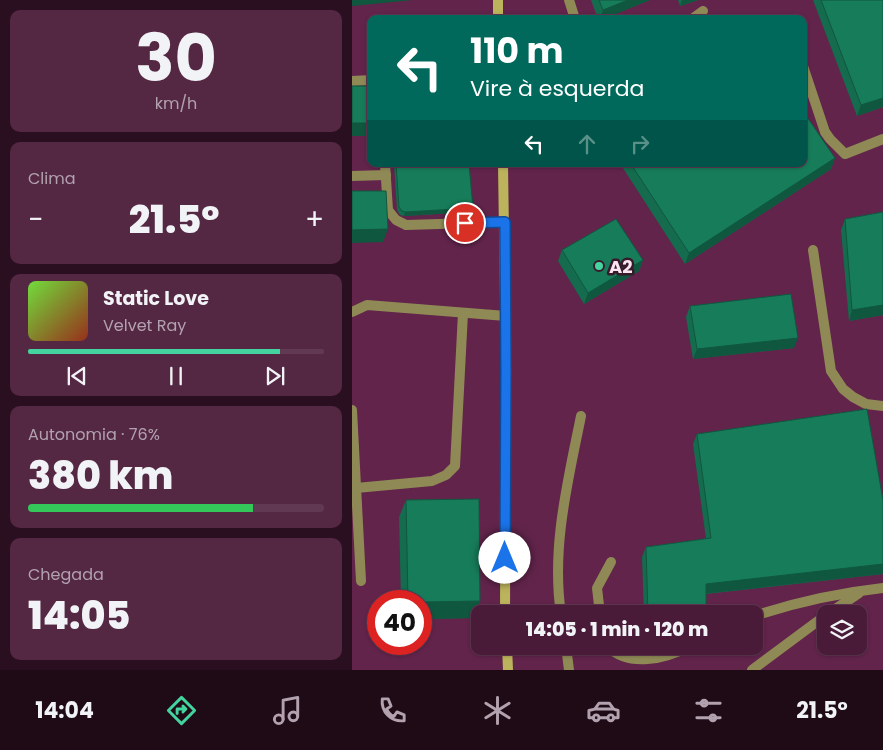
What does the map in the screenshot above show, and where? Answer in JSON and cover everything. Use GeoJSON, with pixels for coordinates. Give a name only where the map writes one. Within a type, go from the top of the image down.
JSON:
{"type":"FeatureCollection","features":[{"type":"Feature","properties":{"kind":"street"},"geometry":{"type":"LineString","coordinates":[[498,0],[498,15]]}},
{"type":"Feature","properties":{"kind":"street"},"geometry":{"type":"LineString","coordinates":[[569,0],[573,15]]}},
{"type":"Feature","properties":{"kind":"street"},"geometry":{"type":"LineString","coordinates":[[698,15],[703,11]]}},
{"type":"Feature","properties":{"kind":"street"},"geometry":{"type":"LineString","coordinates":[[807,78],[825,132],[830,140],[845,154],[882,139]]}},
{"type":"Feature","properties":{"kind":"street"},"geometry":{"type":"LineString","coordinates":[[352,82],[367,80]]}},
{"type":"Feature","properties":{"kind":"street"},"geometry":{"type":"LineString","coordinates":[[385,167],[388,210],[396,220],[406,225],[505,222]]}},
{"type":"Feature","properties":{"kind":"street"},"geometry":{"type":"LineString","coordinates":[[503,167],[506,316],[505,605]]}},
{"type":"Feature","properties":{"kind":"street"},"geometry":{"type":"LineString","coordinates":[[352,176],[386,175]]}},
{"type":"Feature","properties":{"kind":"street"},"geometry":{"type":"LineString","coordinates":[[813,250],[831,371],[843,389],[852,398],[866,404],[882,406]]}},
{"type":"Feature","properties":{"kind":"street"},"geometry":{"type":"LineString","coordinates":[[352,312],[367,305],[506,316]]}},
{"type":"Feature","properties":{"kind":"street"},"geometry":{"type":"LineString","coordinates":[[356,488],[432,481],[446,475],[455,466],[463,313]]}},
{"type":"Feature","properties":{"kind":"street"},"geometry":{"type":"LineString","coordinates":[[352,410],[361,581]]}},
{"type":"Feature","properties":{"kind":"street"},"geometry":{"type":"LineString","coordinates":[[561,605],[558,554],[565,492],[581,416]]}},
{"type":"Feature","properties":{"kind":"street"},"geometry":{"type":"LineString","coordinates":[[599,605],[597,588],[611,562]]}},
{"type":"Feature","properties":{"kind":"street"},"geometry":{"type":"LineString","coordinates":[[763,613],[814,599],[882,588]]}},
{"type":"Feature","properties":{"kind":"street"},"geometry":{"type":"LineString","coordinates":[[841,605],[862,591]]}},
{"type":"Feature","properties":{"kind":"street"},"geometry":{"type":"LineString","coordinates":[[752,670],[817,621]]}},
{"type":"Feature","properties":{"kind":"street"},"geometry":{"type":"LineString","coordinates":[[507,655],[508,670]]}},
{"type":"Feature","properties":{"kind":"street"},"geometry":{"type":"LineString","coordinates":[[567,655],[569,670]]}},
{"type":"Feature","properties":{"kind":"street"},"geometry":{"type":"LineString","coordinates":[[621,655],[642,660],[665,655]]}},
{"type":"Feature","properties":{"kind":"building"},"geometry":{"type":"Polygon","coordinates":[[[599,0],[628,0],[603,10],[599,0]]]}},
{"type":"Feature","properties":{"kind":"building"},"geometry":{"type":"Polygon","coordinates":[[[821,0],[883,0],[883,98],[861,105],[821,0]]]}},
{"type":"Feature","properties":{"kind":"building"},"geometry":{"type":"Polygon","coordinates":[[[352,86],[367,86],[367,123],[352,123],[352,86]]]}},
{"type":"Feature","properties":{"kind":"building"},"geometry":{"type":"Polygon","coordinates":[[[807,117],[835,158],[689,253],[633,167],[807,167],[807,117]]]}},
{"type":"Feature","properties":{"kind":"building"},"geometry":{"type":"Polygon","coordinates":[[[396,167],[469,167],[473,208],[405,212],[399,207],[396,167]]]}},
{"type":"Feature","properties":{"kind":"building"},"geometry":{"type":"Polygon","coordinates":[[[352,191],[386,191],[388,229],[352,230],[352,191]]]}},
{"type":"Feature","properties":{"kind":"building"},"geometry":{"type":"Polygon","coordinates":[[[883,212],[883,305],[852,310],[845,219],[883,212]]]}},
{"type":"Feature","properties":{"kind":"building","name":"A2"},"geometry":{"type":"Polygon","coordinates":[[[616,219],[643,260],[588,293],[562,250],[616,219]]]}},
{"type":"Feature","properties":{"kind":"building"},"geometry":{"type":"Polygon","coordinates":[[[791,294],[798,338],[697,349],[690,306],[791,294]]]}},
{"type":"Feature","properties":{"kind":"building"},"geometry":{"type":"Polygon","coordinates":[[[867,409],[883,500],[883,564],[706,584],[706,605],[648,605],[646,547],[711,538],[697,434],[867,409]]]}},
{"type":"Feature","properties":{"kind":"building"},"geometry":{"type":"Polygon","coordinates":[[[479,499],[480,601],[432,602],[432,590],[408,590],[406,500],[479,499]]]}},
{"type":"Feature","properties":{"kind":"place","name":"A2"},"geometry":{"type":"Point","coordinates":[599,266]}},
{"type":"Feature","properties":{"kind":"route"},"geometry":{"type":"LineString","coordinates":[[465,223],[505,222],[505,558]]}}]}
